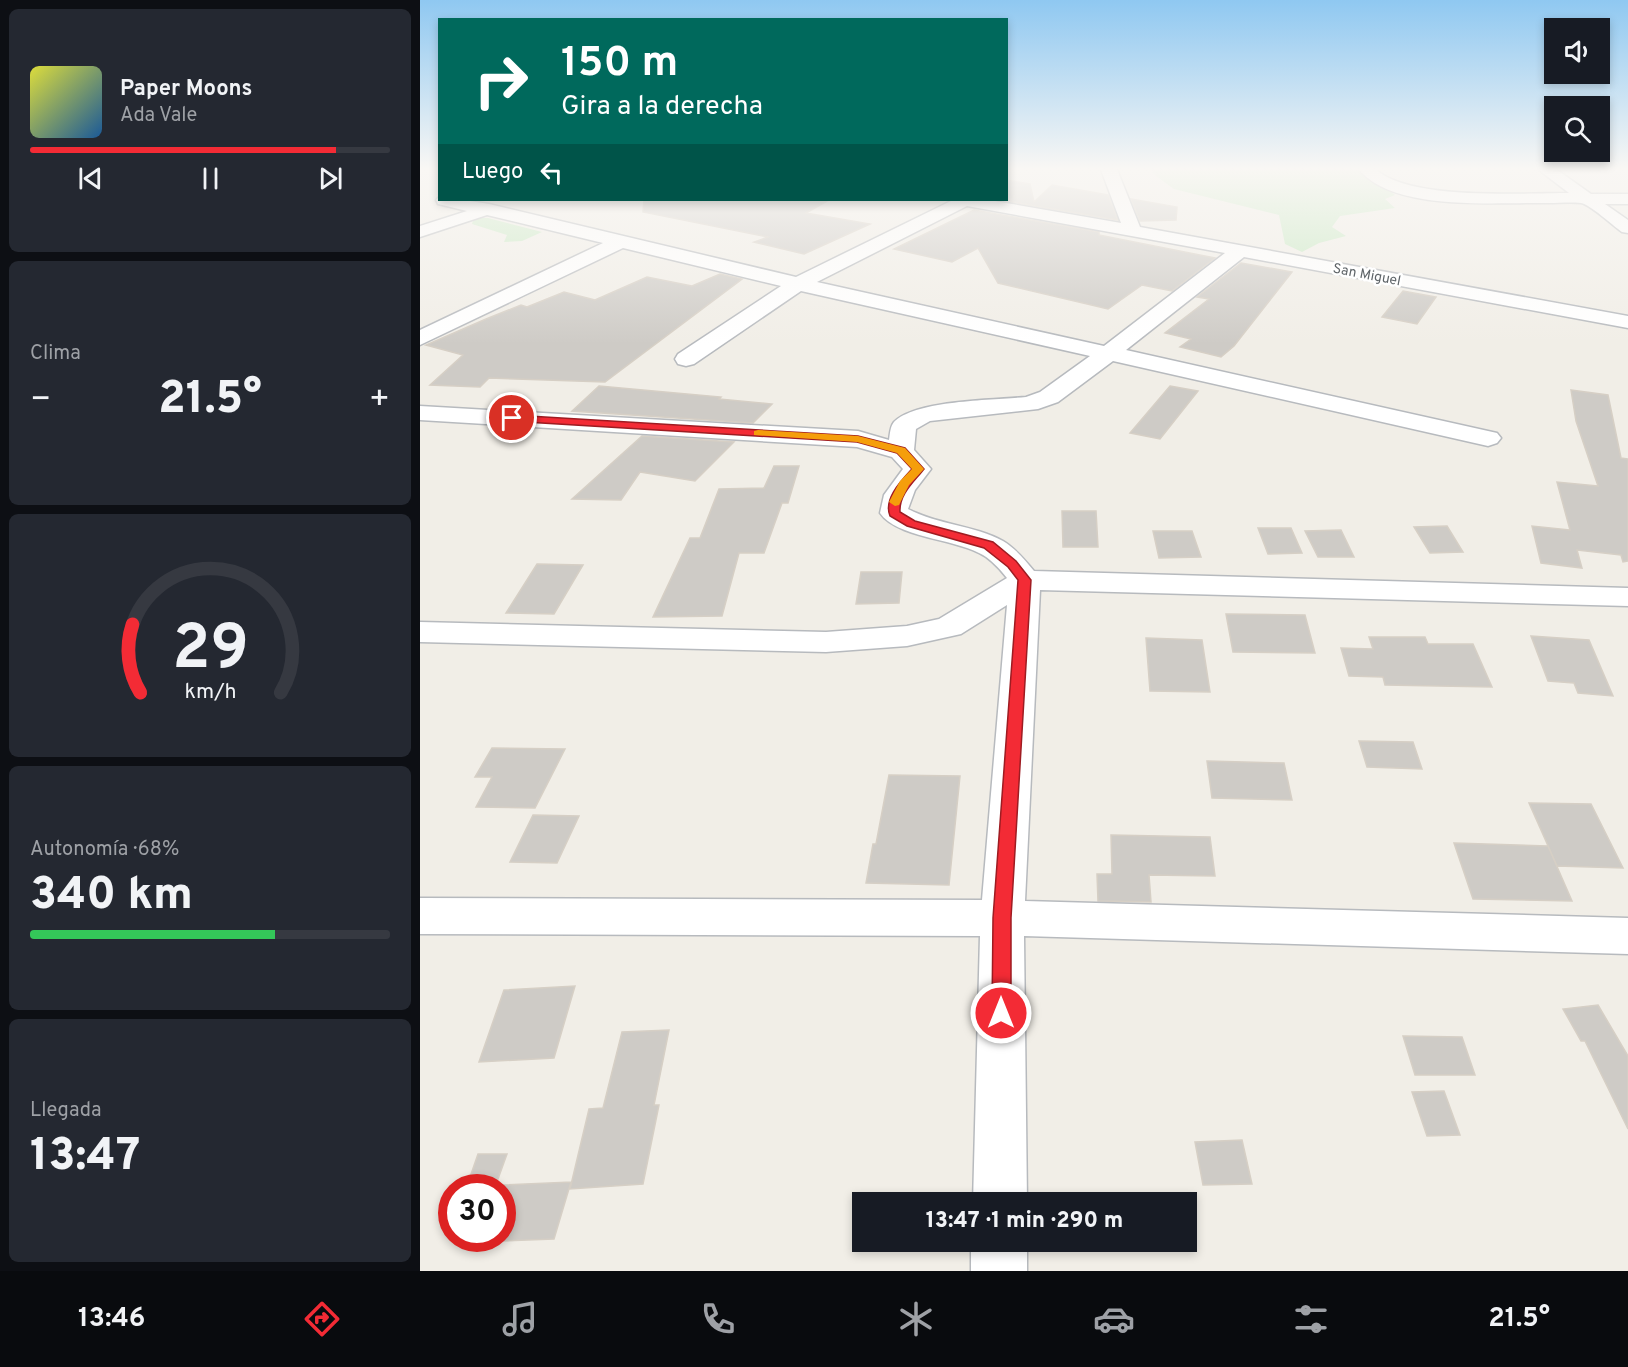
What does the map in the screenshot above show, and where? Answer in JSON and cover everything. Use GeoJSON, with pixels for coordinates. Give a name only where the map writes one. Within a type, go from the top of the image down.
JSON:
{"type":"FeatureCollection","features":[{"type":"Feature","properties":{"kind":"street"},"geometry":{"type":"LineString","coordinates":[[420,232],[438,226]]}},
{"type":"Feature","properties":{"kind":"street"},"geometry":{"type":"LineString","coordinates":[[556,226],[798,284],[1488,438]]}},
{"type":"Feature","properties":{"kind":"street"},"geometry":{"type":"LineString","coordinates":[[686,359],[798,284],[912,226]]}},
{"type":"Feature","properties":{"kind":"street","name":"San Miguel"},"geometry":{"type":"LineString","coordinates":[[1111,226],[1622,321]]}},
{"type":"Feature","properties":{"kind":"street"},"geometry":{"type":"LineString","coordinates":[[420,338],[621,242]]}},
{"type":"Feature","properties":{"kind":"street"},"geometry":{"type":"LineString","coordinates":[[901,451],[904,426],[924,414],[1029,404],[1049,397],[1240,250]]}},
{"type":"Feature","properties":{"kind":"street"},"geometry":{"type":"LineString","coordinates":[[1622,321],[1628,344]]}},
{"type":"Feature","properties":{"kind":"street"},"geometry":{"type":"LineString","coordinates":[[420,413],[858,439],[901,451],[918,469],[904,484],[894,504],[894,513],[911,524],[989,545],[1012,564],[1025,580],[1002,918],[1000,1192]]}},
{"type":"Feature","properties":{"kind":"street"},"geometry":{"type":"LineString","coordinates":[[420,632],[826,642],[907,636],[949,627],[1025,580],[1628,597]]}},
{"type":"Feature","properties":{"kind":"street"},"geometry":{"type":"LineString","coordinates":[[420,916],[1002,918],[1628,936]]}},
{"type":"Feature","properties":{"kind":"street"},"geometry":{"type":"LineString","coordinates":[[999,1252],[999,1271]]}},
{"type":"Feature","properties":{"kind":"green space"},"geometry":{"type":"Polygon","coordinates":[[[479,226],[520,226],[542,232],[522,241],[504,242],[507,235],[479,226]]]}},
{"type":"Feature","properties":{"kind":"green space"},"geometry":{"type":"Polygon","coordinates":[[[1281,226],[1332,226],[1346,236],[1319,243],[1302,252],[1285,244],[1281,226]]]}},
{"type":"Feature","properties":{"kind":"building"},"geometry":{"type":"Polygon","coordinates":[[[715,226],[865,226],[804,254],[754,242],[768,237],[715,226]]]}},
{"type":"Feature","properties":{"kind":"building"},"geometry":{"type":"Polygon","coordinates":[[[941,226],[1067,226],[1215,258],[1172,291],[1142,285],[1108,309],[998,283],[978,248],[952,262],[894,249],[941,226]]]}},
{"type":"Feature","properties":{"kind":"building"},"geometry":{"type":"Polygon","coordinates":[[[1241,263],[1292,272],[1234,346],[1221,357],[1180,347],[1191,339],[1165,333],[1209,299],[1197,297],[1241,263]]]}},
{"type":"Feature","properties":{"kind":"building"},"geometry":{"type":"Polygon","coordinates":[[[720,274],[742,279],[605,382],[489,378],[480,387],[430,385],[463,355],[426,345],[521,305],[527,307],[564,292],[595,300],[647,277],[692,286],[720,274]]]}},
{"type":"Feature","properties":{"kind":"building"},"geometry":{"type":"Polygon","coordinates":[[[1403,291],[1436,297],[1417,324],[1382,317],[1403,291]]]}},
{"type":"Feature","properties":{"kind":"building"},"geometry":{"type":"Polygon","coordinates":[[[599,386],[772,404],[753,423],[572,411],[599,386]]]}},
{"type":"Feature","properties":{"kind":"building"},"geometry":{"type":"Polygon","coordinates":[[[1170,386],[1198,391],[1160,439],[1130,433],[1170,386]]]}},
{"type":"Feature","properties":{"kind":"building"},"geometry":{"type":"Polygon","coordinates":[[[1571,390],[1608,395],[1621,458],[1628,459],[1628,561],[1623,562],[1621,555],[1577,550],[1582,568],[1541,563],[1532,526],[1570,530],[1557,482],[1598,486],[1576,421],[1571,390]]]}},
{"type":"Feature","properties":{"kind":"building"},"geometry":{"type":"Polygon","coordinates":[[[642,436],[734,442],[695,481],[640,472],[621,500],[572,499],[642,436]]]}},
{"type":"Feature","properties":{"kind":"building"},"geometry":{"type":"Polygon","coordinates":[[[774,466],[799,466],[788,503],[782,503],[764,553],[739,553],[722,616],[653,617],[690,538],[700,538],[719,489],[764,488],[774,466]]]}},
{"type":"Feature","properties":{"kind":"building"},"geometry":{"type":"Polygon","coordinates":[[[1062,511],[1096,511],[1098,547],[1063,547],[1062,511]]]}},
{"type":"Feature","properties":{"kind":"building"},"geometry":{"type":"Polygon","coordinates":[[[1447,526],[1463,552],[1430,553],[1414,527],[1447,526]]]}},
{"type":"Feature","properties":{"kind":"building"},"geometry":{"type":"Polygon","coordinates":[[[1258,528],[1291,528],[1302,553],[1268,554],[1258,528]]]}},
{"type":"Feature","properties":{"kind":"building"},"geometry":{"type":"Polygon","coordinates":[[[1341,530],[1354,557],[1318,557],[1305,531],[1341,530]]]}},
{"type":"Feature","properties":{"kind":"building"},"geometry":{"type":"Polygon","coordinates":[[[1153,531],[1192,531],[1201,557],[1159,558],[1153,531]]]}},
{"type":"Feature","properties":{"kind":"building"},"geometry":{"type":"Polygon","coordinates":[[[537,564],[583,565],[554,614],[506,613],[537,564]]]}},
{"type":"Feature","properties":{"kind":"building"},"geometry":{"type":"Polygon","coordinates":[[[861,572],[902,572],[899,603],[856,604],[861,572]]]}},
{"type":"Feature","properties":{"kind":"building"},"geometry":{"type":"Polygon","coordinates":[[[1226,614],[1305,615],[1315,653],[1233,652],[1226,614]]]}},
{"type":"Feature","properties":{"kind":"building"},"geometry":{"type":"Polygon","coordinates":[[[1531,636],[1589,640],[1613,696],[1578,693],[1574,683],[1548,681],[1531,636]]]}},
{"type":"Feature","properties":{"kind":"building"},"geometry":{"type":"Polygon","coordinates":[[[1369,637],[1425,637],[1428,644],[1473,644],[1492,687],[1385,685],[1383,677],[1349,676],[1341,648],[1373,649],[1369,637]]]}},
{"type":"Feature","properties":{"kind":"building"},"geometry":{"type":"Polygon","coordinates":[[[1146,638],[1202,640],[1210,692],[1150,691],[1146,638]]]}},
{"type":"Feature","properties":{"kind":"building"},"geometry":{"type":"Polygon","coordinates":[[[1359,741],[1413,742],[1422,769],[1367,767],[1359,741]]]}},
{"type":"Feature","properties":{"kind":"building"},"geometry":{"type":"Polygon","coordinates":[[[492,748],[565,749],[535,808],[476,807],[492,777],[475,777],[492,748]]]}},
{"type":"Feature","properties":{"kind":"building"},"geometry":{"type":"Polygon","coordinates":[[[1207,761],[1284,763],[1292,800],[1212,798],[1207,761]]]}},
{"type":"Feature","properties":{"kind":"building"},"geometry":{"type":"Polygon","coordinates":[[[889,775],[960,776],[949,885],[866,883],[889,775]]]}},
{"type":"Feature","properties":{"kind":"building"},"geometry":{"type":"Polygon","coordinates":[[[1529,803],[1591,804],[1623,868],[1557,866],[1529,803]]]}},
{"type":"Feature","properties":{"kind":"building"},"geometry":{"type":"Polygon","coordinates":[[[533,815],[579,816],[557,863],[510,862],[533,815]]]}},
{"type":"Feature","properties":{"kind":"building"},"geometry":{"type":"Polygon","coordinates":[[[1111,835],[1210,837],[1215,876],[1149,875],[1151,902],[1098,901],[1097,874],[1112,874],[1111,835]]]}},
{"type":"Feature","properties":{"kind":"building"},"geometry":{"type":"Polygon","coordinates":[[[1454,843],[1548,846],[1572,901],[1473,899],[1454,843]]]}},
{"type":"Feature","properties":{"kind":"building"},"geometry":{"type":"Polygon","coordinates":[[[575,986],[554,1058],[479,1062],[504,990],[575,986]]]}},
{"type":"Feature","properties":{"kind":"building"},"geometry":{"type":"Polygon","coordinates":[[[1598,1005],[1628,1056],[1628,1129],[1585,1041],[1581,1041],[1563,1009],[1598,1005]]]}},
{"type":"Feature","properties":{"kind":"building"},"geometry":{"type":"Polygon","coordinates":[[[669,1030],[654,1105],[659,1105],[643,1184],[570,1189],[589,1109],[603,1108],[622,1032],[669,1030]]]}},
{"type":"Feature","properties":{"kind":"building"},"geometry":{"type":"Polygon","coordinates":[[[1403,1036],[1462,1037],[1475,1075],[1415,1075],[1403,1036]]]}},
{"type":"Feature","properties":{"kind":"building"},"geometry":{"type":"Polygon","coordinates":[[[1444,1091],[1460,1135],[1427,1136],[1412,1092],[1444,1091]]]}},
{"type":"Feature","properties":{"kind":"building"},"geometry":{"type":"Polygon","coordinates":[[[1242,1140],[1252,1184],[1203,1185],[1195,1142],[1242,1140]]]}},
{"type":"Feature","properties":{"kind":"building"},"geometry":{"type":"Polygon","coordinates":[[[478,1154],[507,1154],[500,1174],[471,1174],[478,1154]]]}},
{"type":"Feature","properties":{"kind":"building"},"geometry":{"type":"Polygon","coordinates":[[[571,1182],[554,1239],[516,1240],[516,1184],[571,1182]]]}},
{"type":"Feature","properties":{"kind":"slow traffic"},"geometry":{"type":"LineString","coordinates":[[758,433],[858,439],[901,451],[918,469],[904,484],[895,502]]}},
{"type":"Feature","properties":{"kind":"route"},"geometry":{"type":"LineString","coordinates":[[512,418],[858,439],[901,451],[918,469],[904,484],[894,504],[894,513],[911,524],[989,545],[1012,564],[1025,580],[1002,918],[1001,1013]]}}]}
